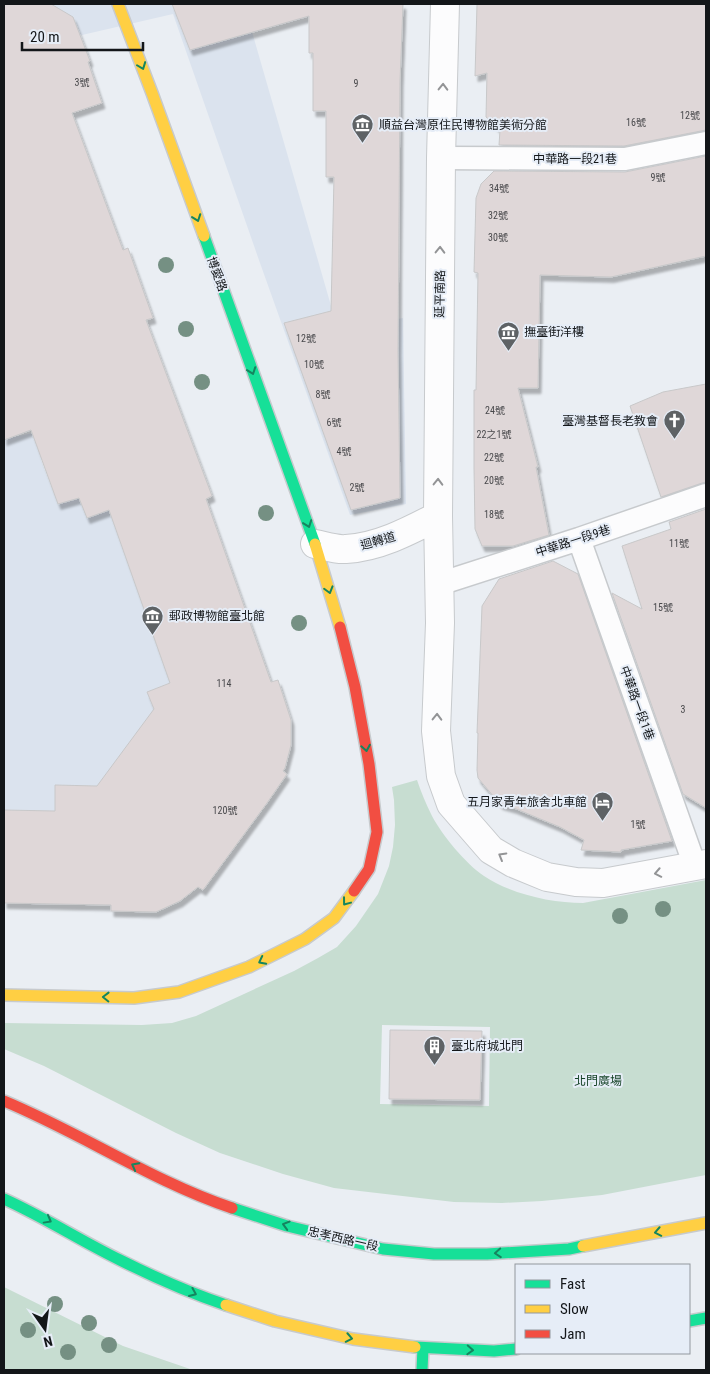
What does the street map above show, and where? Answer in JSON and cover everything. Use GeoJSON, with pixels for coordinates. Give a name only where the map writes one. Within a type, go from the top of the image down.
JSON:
{"type":"FeatureCollection","features":[{"type":"Feature","properties":{"kind":"main road","name":"博愛路"},"geometry":{"type":"LineString","coordinates":[[4,995],[134,998],[179,992],[249,967],[306,939],[334,918],[369,869],[377,832],[369,764],[355,687],[315,544],[156,102],[118,4]]}},
{"type":"Feature","properties":{"kind":"main road","name":"忠孝西路一段"},"geometry":{"type":"LineString","coordinates":[[4,1101],[38,1115],[144,1170],[209,1200],[287,1226],[383,1249],[434,1254],[487,1254],[569,1249],[706,1223]]}},
{"type":"Feature","properties":{"kind":"main road"},"geometry":{"type":"LineString","coordinates":[[4,1199],[120,1260],[196,1295],[275,1322],[353,1339],[423,1348],[494,1351],[515,1349]]}},
{"type":"Feature","properties":{"kind":"main road"},"geometry":{"type":"LineString","coordinates":[[690,1321],[706,1318]]}},
{"type":"Feature","properties":{"kind":"main road"},"geometry":{"type":"LineString","coordinates":[[422,1370],[423,1348]]}},
{"type":"Feature","properties":{"kind":"street","name":"延平南路"},"geometry":{"type":"LineString","coordinates":[[445,4],[441,158],[438,516],[440,623],[436,731],[441,776],[451,804],[491,850],[513,863],[547,877],[576,882],[603,882],[701,865]]}},
{"type":"Feature","properties":{"kind":"street","name":"迴轉道"},"geometry":{"type":"LineString","coordinates":[[315,544],[344,550],[376,544],[410,531],[438,516]]}},
{"type":"Feature","properties":{"kind":"lane","name":"中華路一段21巷"},"geometry":{"type":"LineString","coordinates":[[441,158],[625,159],[706,143]]}},
{"type":"Feature","properties":{"kind":"lane","name":"中華路一段9巷"},"geometry":{"type":"LineString","coordinates":[[439,584],[579,540],[706,495]]}},
{"type":"Feature","properties":{"kind":"lane","name":"中華路一段1巷"},"geometry":{"type":"LineString","coordinates":[[579,540],[701,865]]}},
{"type":"Feature","properties":{"kind":"shaded area"},"geometry":{"type":"Polygon","coordinates":[[[4,4],[244,4],[338,330],[403,318],[406,504],[350,515],[173,14],[4,53],[4,4]]]}},
{"type":"Feature","properties":{"kind":"shaded area"},"geometry":{"type":"Polygon","coordinates":[[[4,424],[9,438],[38,432],[48,458],[41,460],[58,504],[79,498],[109,510],[170,683],[147,692],[157,715],[104,786],[55,785],[55,811],[4,810],[4,424]]]}},
{"type":"Feature","properties":{"kind":"green space","name":"北門廣場"},"geometry":{"type":"Polygon","coordinates":[[[417,780],[436,824],[462,857],[484,876],[506,888],[532,896],[571,903],[583,903],[706,880],[706,1175],[602,1195],[502,1203],[454,1202],[334,1188],[283,1174],[220,1153],[176,1133],[44,1066],[4,1049],[4,1023],[142,1025],[172,1023],[196,1016],[294,971],[337,947],[356,926],[378,894],[389,866],[395,825],[392,787],[417,780]],[[382,1025],[380,1104],[489,1106],[490,1027],[382,1025]]]}},
{"type":"Feature","properties":{"kind":"green space"},"geometry":{"type":"Polygon","coordinates":[[[4,1287],[123,1346],[193,1370],[4,1370],[4,1287]]]}},
{"type":"Feature","properties":{"kind":"building"},"geometry":{"type":"Polygon","coordinates":[[[4,4],[51,4],[73,17],[90,61],[88,62],[102,103],[72,113],[123,250],[128,248],[153,318],[146,320],[212,496],[206,499],[271,682],[278,680],[291,720],[291,745],[283,771],[287,774],[267,803],[203,890],[198,887],[180,901],[156,912],[111,911],[111,905],[4,903],[4,810],[55,811],[55,785],[97,786],[154,709],[147,692],[170,683],[109,510],[87,518],[79,498],[58,504],[31,430],[4,440],[4,4]]]}},
{"type":"Feature","properties":{"kind":"building"},"geometry":{"type":"Polygon","coordinates":[[[172,4],[403,4],[400,81],[398,351],[400,498],[351,510],[284,323],[331,311],[334,177],[326,177],[326,111],[313,111],[313,53],[309,53],[309,16],[190,50],[172,4]]]}},
{"type":"Feature","properties":{"kind":"building"},"geometry":{"type":"Polygon","coordinates":[[[477,4],[706,4],[706,130],[624,146],[499,145],[500,130],[486,117],[487,73],[475,76],[477,4]]]}},
{"type":"Feature","properties":{"kind":"building"},"geometry":{"type":"Polygon","coordinates":[[[706,156],[706,256],[611,277],[540,275],[538,388],[518,388],[538,467],[536,467],[549,535],[513,546],[482,546],[475,529],[474,468],[474,390],[476,390],[478,273],[474,272],[476,198],[481,184],[494,171],[625,172],[706,156]]]}},
{"type":"Feature","properties":{"kind":"building","name":"臺灣基督長老教會"},"geometry":{"type":"Polygon","coordinates":[[[706,384],[706,482],[661,497],[630,406],[663,392],[706,384]]]}},
{"type":"Feature","properties":{"kind":"building"},"geometry":{"type":"Polygon","coordinates":[[[706,509],[706,808],[683,794],[612,593],[642,609],[622,546],[671,529],[669,522],[706,509]]]}},
{"type":"Feature","properties":{"kind":"building"},"geometry":{"type":"Polygon","coordinates":[[[553,561],[578,574],[672,841],[621,850],[621,852],[581,850],[584,840],[560,827],[500,804],[478,778],[477,733],[482,606],[499,579],[553,561]]]}},
{"type":"Feature","properties":{"kind":"building","name":"臺北府城北門"},"geometry":{"type":"Polygon","coordinates":[[[390,1030],[482,1031],[480,1100],[389,1099],[390,1030]]]}},
{"type":"Feature","properties":{"kind":"traffic: fast"},"geometry":{"type":"LineString","coordinates":[[204,236],[315,544]]}},
{"type":"Feature","properties":{"kind":"traffic: fast"},"geometry":{"type":"LineString","coordinates":[[4,1199],[34,1213],[105,1253],[159,1279],[226,1305]]}},
{"type":"Feature","properties":{"kind":"traffic: fast"},"geometry":{"type":"LineString","coordinates":[[232,1208],[287,1226],[383,1249],[434,1254],[487,1254],[569,1249],[583,1246]]}},
{"type":"Feature","properties":{"kind":"traffic: fast"},"geometry":{"type":"LineString","coordinates":[[690,1321],[706,1318]]}},
{"type":"Feature","properties":{"kind":"traffic: fast"},"geometry":{"type":"LineString","coordinates":[[415,1347],[494,1351],[515,1349]]}},
{"type":"Feature","properties":{"kind":"traffic: fast"},"geometry":{"type":"LineString","coordinates":[[422,1370],[423,1348]]}},
{"type":"Feature","properties":{"kind":"traffic: slow"},"geometry":{"type":"LineString","coordinates":[[118,4],[204,236]]}},
{"type":"Feature","properties":{"kind":"traffic: slow"},"geometry":{"type":"LineString","coordinates":[[315,544],[340,627]]}},
{"type":"Feature","properties":{"kind":"traffic: slow"},"geometry":{"type":"LineString","coordinates":[[4,995],[134,998],[179,992],[249,967],[305,939],[334,918],[354,891]]}},
{"type":"Feature","properties":{"kind":"traffic: slow"},"geometry":{"type":"LineString","coordinates":[[583,1246],[706,1223]]}},
{"type":"Feature","properties":{"kind":"traffic: slow"},"geometry":{"type":"LineString","coordinates":[[226,1305],[275,1321],[353,1339],[415,1347]]}},
{"type":"Feature","properties":{"kind":"traffic: jam"},"geometry":{"type":"LineString","coordinates":[[340,627],[355,687],[369,764],[377,832],[369,869],[354,891]]}},
{"type":"Feature","properties":{"kind":"traffic: jam"},"geometry":{"type":"LineString","coordinates":[[4,1101],[61,1127],[145,1171],[202,1197],[232,1208]]}},
{"type":"Feature","properties":{"kind":"place","name":"順益台灣原住民博物館美術分館"},"geometry":{"type":"Point","coordinates":[363,144]}},
{"type":"Feature","properties":{"kind":"place","name":"撫臺街洋樓"},"geometry":{"type":"Point","coordinates":[508,351]}},
{"type":"Feature","properties":{"kind":"place","name":"臺灣基督長老教會"},"geometry":{"type":"Point","coordinates":[674,440]}},
{"type":"Feature","properties":{"kind":"place","name":"郵政博物館臺北館"},"geometry":{"type":"Point","coordinates":[153,635]}},
{"type":"Feature","properties":{"kind":"place","name":"五月家青年旅舍北車館"},"geometry":{"type":"Point","coordinates":[603,821]}},
{"type":"Feature","properties":{"kind":"place","name":"臺北府城北門"},"geometry":{"type":"Point","coordinates":[435,1065]}}]}
